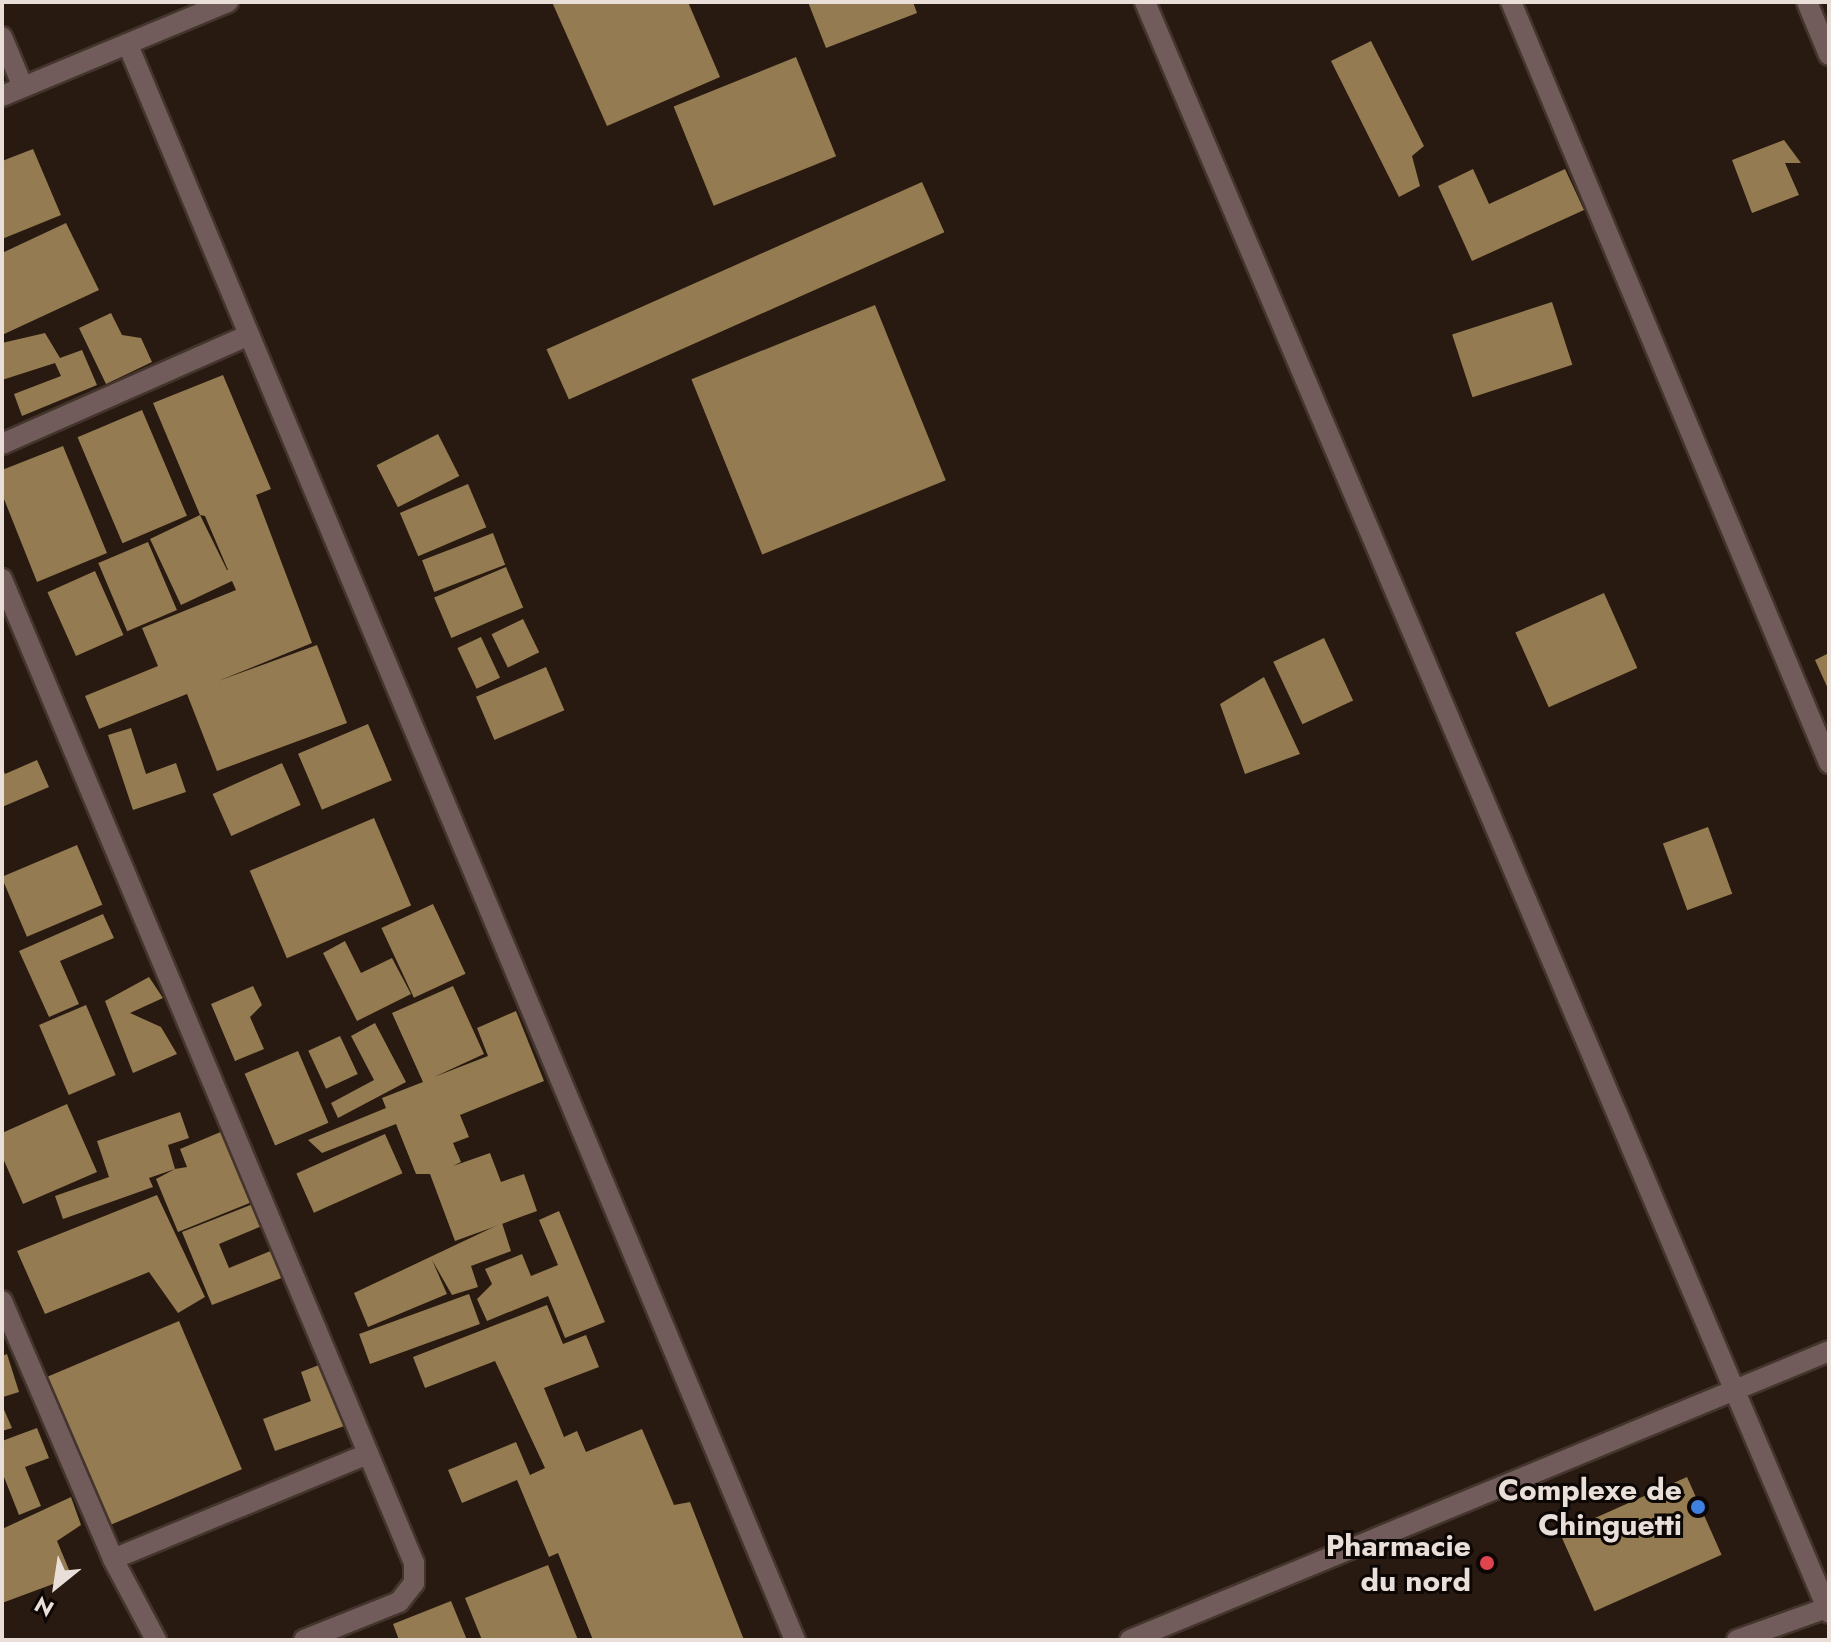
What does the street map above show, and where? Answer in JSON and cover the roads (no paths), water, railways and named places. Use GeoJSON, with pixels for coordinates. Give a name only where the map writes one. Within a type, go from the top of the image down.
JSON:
{"type":"FeatureCollection","features":[{"type":"Feature","properties":{"kind":"street"},"geometry":{"type":"LineString","coordinates":[[2,96],[228,2]]}},
{"type":"Feature","properties":{"kind":"street"},"geometry":{"type":"LineString","coordinates":[[1145,2],[1828,1610],[1737,1640]]}},
{"type":"Feature","properties":{"kind":"street"},"geometry":{"type":"LineString","coordinates":[[1511,2],[1829,763]]}},
{"type":"Feature","properties":{"kind":"street"},"geometry":{"type":"LineString","coordinates":[[1807,2],[1829,55]]}},
{"type":"Feature","properties":{"kind":"street"},"geometry":{"type":"LineString","coordinates":[[2,37],[23,87]]}},
{"type":"Feature","properties":{"kind":"street"},"geometry":{"type":"LineString","coordinates":[[128,45],[795,1640]]}},
{"type":"Feature","properties":{"kind":"street"},"geometry":{"type":"LineString","coordinates":[[2,444],[249,335]]}},
{"type":"Feature","properties":{"kind":"street"},"geometry":{"type":"LineString","coordinates":[[2,579],[414,1563],[414,1583],[399,1602],[304,1640]]}},
{"type":"Feature","properties":{"kind":"street"},"geometry":{"type":"LineString","coordinates":[[2,1301],[113,1559],[156,1640]]}},
{"type":"Feature","properties":{"kind":"street"},"geometry":{"type":"LineString","coordinates":[[1130,1640],[1829,1351]]}},
{"type":"Feature","properties":{"kind":"street"},"geometry":{"type":"LineString","coordinates":[[113,1559],[368,1454]]}},
{"type":"Feature","properties":{"kind":"place","name":"Complexe de Chinguetti"},"geometry":{"type":"Point","coordinates":[1698,1507]}},
{"type":"Feature","properties":{"kind":"place","name":"Pharmacie du nord"},"geometry":{"type":"Point","coordinates":[1487,1563]}}]}
